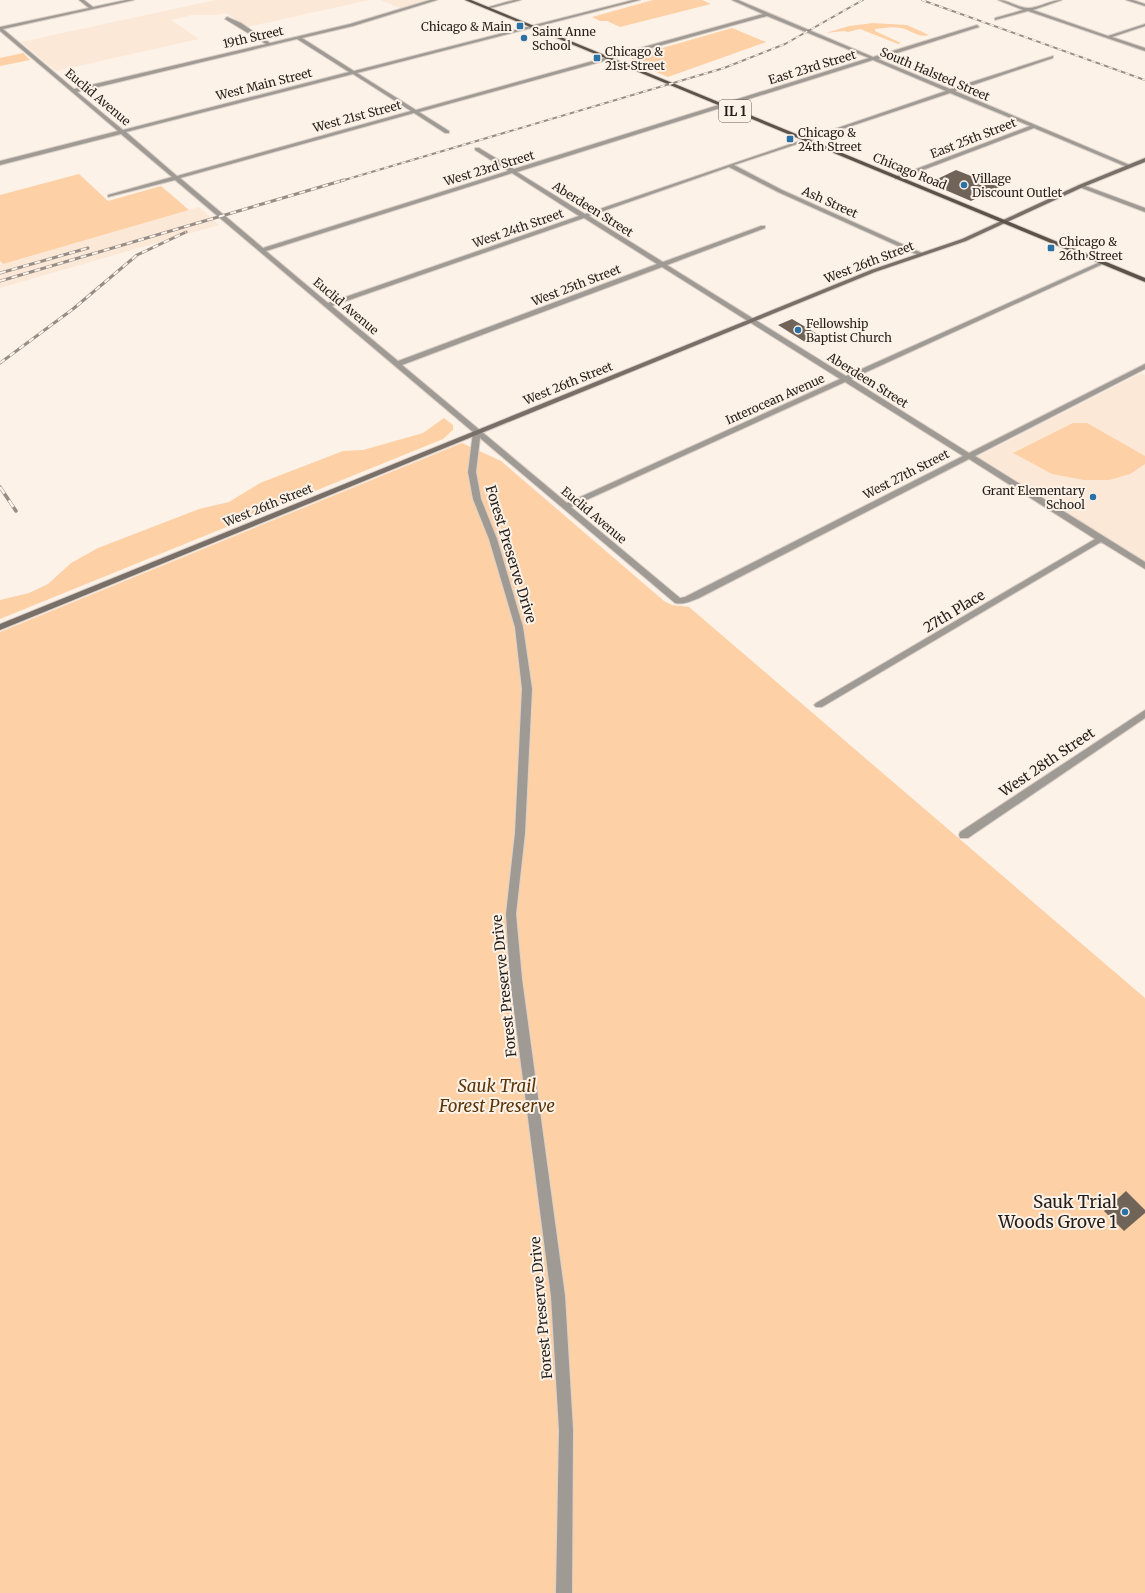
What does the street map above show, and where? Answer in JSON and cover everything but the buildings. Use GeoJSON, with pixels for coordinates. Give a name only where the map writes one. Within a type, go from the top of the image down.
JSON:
{"type":"FeatureCollection","features":[{"type":"Feature","properties":{"kind":"main road","name":"Chicago Road"},"geometry":{"type":"LineString","coordinates":[[467,0],[1145,280]]}},
{"type":"Feature","properties":{"kind":"street"},"geometry":{"type":"LineString","coordinates":[[81,0],[92,8]]}},
{"type":"Feature","properties":{"kind":"street"},"geometry":{"type":"LineString","coordinates":[[0,28],[132,0]]}},
{"type":"Feature","properties":{"kind":"street","name":"19th Street"},"geometry":{"type":"LineString","coordinates":[[73,91],[351,25],[435,0]]}},
{"type":"Feature","properties":{"kind":"street"},"geometry":{"type":"LineString","coordinates":[[487,8],[519,0]]}},
{"type":"Feature","properties":{"kind":"street","name":"West Main Street"},"geometry":{"type":"LineString","coordinates":[[0,163],[638,0]]}},
{"type":"Feature","properties":{"kind":"street","name":"South Halsted Street"},"geometry":{"type":"LineString","coordinates":[[734,0],[1129,166]]}},
{"type":"Feature","properties":{"kind":"street"},"geometry":{"type":"LineString","coordinates":[[1000,0],[1145,50]]}},
{"type":"Feature","properties":{"kind":"street"},"geometry":{"type":"LineString","coordinates":[[997,20],[1060,0]]}},
{"type":"Feature","properties":{"kind":"street"},"geometry":{"type":"LineString","coordinates":[[1128,0],[1145,6]]}},
{"type":"Feature","properties":{"kind":"street","name":"West 21st Street"},"geometry":{"type":"LineString","coordinates":[[110,196],[610,59],[768,14]]}},
{"type":"Feature","properties":{"kind":"street"},"geometry":{"type":"LineString","coordinates":[[227,18],[235,21],[269,44]]}},
{"type":"Feature","properties":{"kind":"street"},"geometry":{"type":"LineString","coordinates":[[1108,37],[1145,25]]}},
{"type":"Feature","properties":{"kind":"street","name":"East 23rd Street"},"geometry":{"type":"LineString","coordinates":[[721,105],[977,26]]}},
{"type":"Feature","properties":{"kind":"street","name":"Euclid Avenue"},"geometry":{"type":"LineString","coordinates":[[0,28],[678,601]]}},
{"type":"Feature","properties":{"kind":"street"},"geometry":{"type":"LineString","coordinates":[[297,37],[447,132]]}},
{"type":"Feature","properties":{"kind":"street","name":"West 24th Street"},"geometry":{"type":"LineString","coordinates":[[328,305],[805,140],[1051,57]]}},
{"type":"Feature","properties":{"kind":"street","name":"West 23rd Street"},"geometry":{"type":"LineString","coordinates":[[262,250],[513,172],[721,105]]}},
{"type":"Feature","properties":{"kind":"street","name":"East 25th Street"},"geometry":{"type":"LineString","coordinates":[[897,178],[1035,126]]}},
{"type":"Feature","properties":{"kind":"street","name":"Aberdeen Street"},"geometry":{"type":"LineString","coordinates":[[477,149],[1145,566]]}},
{"type":"Feature","properties":{"kind":"street","name":"West 26th Street"},"geometry":{"type":"LineString","coordinates":[[0,627],[880,269],[964,240],[1081,186],[1145,160]]}},
{"type":"Feature","properties":{"kind":"street","name":"Ash Street"},"geometry":{"type":"LineString","coordinates":[[731,166],[780,191],[920,254]]}},
{"type":"Feature","properties":{"kind":"street"},"geometry":{"type":"LineString","coordinates":[[1081,186],[1145,210]]}},
{"type":"Feature","properties":{"kind":"street","name":"West 25th Street"},"geometry":{"type":"LineString","coordinates":[[397,364],[763,227]]}},
{"type":"Feature","properties":{"kind":"street","name":"Interocean Avenue"},"geometry":{"type":"LineString","coordinates":[[566,506],[1102,263]]}},
{"type":"Feature","properties":{"kind":"street","name":"West 27th Street"},"geometry":{"type":"LineString","coordinates":[[678,601],[688,600],[696,596],[1143,368]]}},
{"type":"Feature","properties":{"kind":"street","name":"Forest Preserve Drive"},"geometry":{"type":"LineString","coordinates":[[478,432],[472,472],[477,499],[493,539],[517,620],[527,690],[520,833],[511,914],[516,979],[558,1296],[566,1430],[564,1593]]}},
{"type":"Feature","properties":{"kind":"street","name":"27th Place"},"geometry":{"type":"LineString","coordinates":[[819,706],[1101,539]]}},
{"type":"Feature","properties":{"kind":"street","name":"West 28th Street"},"geometry":{"type":"LineString","coordinates":[[964,835],[1145,712]]}},
{"type":"Feature","properties":{"kind":"shaded area"},"geometry":{"type":"Polygon","coordinates":[[[215,0],[369,0],[247,27],[226,13],[216,15],[192,15],[171,20],[199,39],[56,71],[21,42],[215,0]]]}},
{"type":"Feature","properties":{"kind":"shaded area"},"geometry":{"type":"Polygon","coordinates":[[[380,0],[428,0],[400,8],[380,0]]]}},
{"type":"Feature","properties":{"kind":"shaded area"},"geometry":{"type":"Polygon","coordinates":[[[199,207],[219,225],[0,288],[0,265],[199,207]]]}},
{"type":"Feature","properties":{"kind":"shaded area","name":"Grant Elementary School"},"geometry":{"type":"Polygon","coordinates":[[[1141,373],[1145,375],[1145,561],[977,457],[1141,373]]]}},
{"type":"Feature","properties":{"kind":"green space"},"geometry":{"type":"Polygon","coordinates":[[[653,0],[702,0],[711,4],[620,27],[607,21],[600,21],[592,17],[653,0]]]}},
{"type":"Feature","properties":{"kind":"green space"},"geometry":{"type":"Polygon","coordinates":[[[873,23],[907,25],[929,35],[918,35],[898,27],[875,29],[875,31],[901,43],[898,44],[860,29],[848,32],[826,33],[849,26],[873,23]]]}},
{"type":"Feature","properties":{"kind":"green space"},"geometry":{"type":"Polygon","coordinates":[[[732,28],[766,42],[668,77],[630,61],[632,59],[631,57],[732,28]]]}},
{"type":"Feature","properties":{"kind":"green space"},"geometry":{"type":"Polygon","coordinates":[[[23,53],[30,60],[0,66],[0,58],[23,53]]]}},
{"type":"Feature","properties":{"kind":"green space"},"geometry":{"type":"Polygon","coordinates":[[[79,174],[108,201],[161,186],[189,210],[3,264],[0,261],[0,195],[79,174]]]}},
{"type":"Feature","properties":{"kind":"green space"},"geometry":{"type":"Polygon","coordinates":[[[444,418],[453,425],[453,430],[443,439],[0,619],[0,600],[29,593],[48,584],[71,563],[98,548],[199,509],[229,502],[260,483],[343,451],[363,450],[423,433],[444,418]]]}},
{"type":"Feature","properties":{"kind":"green space"},"geometry":{"type":"Polygon","coordinates":[[[1073,423],[1087,423],[1145,456],[1145,464],[1130,474],[1109,480],[1084,480],[1052,474],[1013,453],[1073,423]]]}},
{"type":"Feature","properties":{"kind":"green space","name":"Sauk Trail Forest Preserve"},"geometry":{"type":"Polygon","coordinates":[[[462,443],[501,461],[664,601],[672,605],[689,607],[1145,998],[1145,1593],[0,1593],[0,632],[462,443]]]}},
{"type":"Feature","properties":{"kind":"railway"},"geometry":{"type":"LineString","coordinates":[[341,181],[724,68],[785,44],[863,0]]}},
{"type":"Feature","properties":{"kind":"railway"},"geometry":{"type":"LineString","coordinates":[[922,0],[1145,80]]}},
{"type":"Feature","properties":{"kind":"railway"},"geometry":{"type":"LineString","coordinates":[[0,281],[344,180]]}},
{"type":"Feature","properties":{"kind":"railway"},"geometry":{"type":"LineString","coordinates":[[0,363],[73,309],[137,255],[186,232]]}},
{"type":"Feature","properties":{"kind":"railway"},"geometry":{"type":"LineString","coordinates":[[0,273],[88,248]]}},
{"type":"Feature","properties":{"kind":"railway"},"geometry":{"type":"LineString","coordinates":[[0,487],[16,511]]}},
{"type":"Feature","properties":{"kind":"place","name":"Chicago & Main"},"geometry":{"type":"Point","coordinates":[520,26]}},
{"type":"Feature","properties":{"kind":"place","name":"Saint Anne School"},"geometry":{"type":"Point","coordinates":[524,38]}},
{"type":"Feature","properties":{"kind":"place","name":"Chicago & 21st Street"},"geometry":{"type":"Point","coordinates":[597,58]}},
{"type":"Feature","properties":{"kind":"place","name":"Chicago & 24th Street"},"geometry":{"type":"Point","coordinates":[790,139]}},
{"type":"Feature","properties":{"kind":"place","name":"Village Discount Outlet"},"geometry":{"type":"Point","coordinates":[964,185]}},
{"type":"Feature","properties":{"kind":"place","name":"Chicago & 26th Street"},"geometry":{"type":"Point","coordinates":[1051,248]}},
{"type":"Feature","properties":{"kind":"place","name":"Fellowship Baptist Church"},"geometry":{"type":"Point","coordinates":[798,330]}},
{"type":"Feature","properties":{"kind":"place","name":"Grant Elementary School"},"geometry":{"type":"Point","coordinates":[1093,497]}},
{"type":"Feature","properties":{"kind":"place","name":"Sauk Trial Woods Grove 1"},"geometry":{"type":"Point","coordinates":[1125,1212]}}]}
